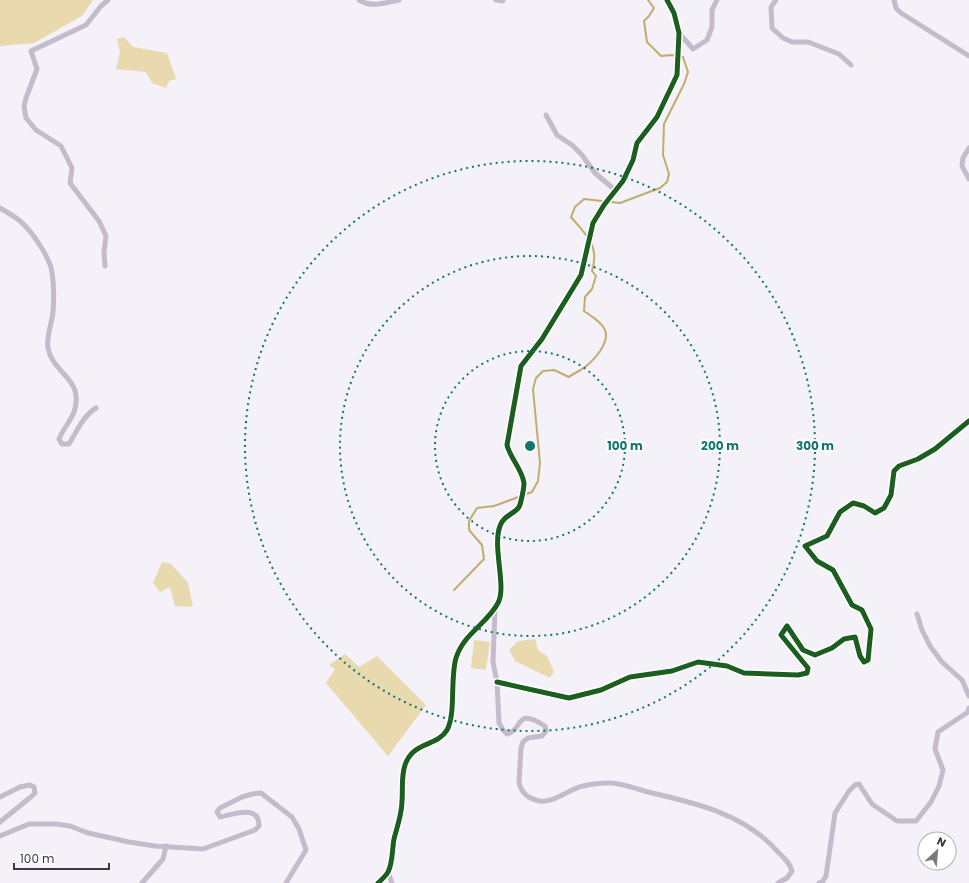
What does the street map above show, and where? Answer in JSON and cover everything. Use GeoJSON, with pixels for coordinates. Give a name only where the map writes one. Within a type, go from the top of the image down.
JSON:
{"type":"FeatureCollection","features":[{"type":"Feature","properties":{"kind":"street"},"geometry":{"type":"LineString","coordinates":[[106,266],[104,252],[106,236],[99,221],[70,184],[72,168],[61,146],[36,130],[26,118],[24,106],[37,68],[31,51],[86,25],[101,6],[108,0]]}},
{"type":"Feature","properties":{"kind":"street"},"geometry":{"type":"LineString","coordinates":[[359,0],[375,5],[399,0]]}},
{"type":"Feature","properties":{"kind":"street"},"geometry":{"type":"LineString","coordinates":[[496,0],[503,1]]}},
{"type":"Feature","properties":{"kind":"street"},"geometry":{"type":"LineString","coordinates":[[392,883],[388,872],[402,808],[401,787],[404,767],[408,757],[421,746],[439,739],[447,729],[451,719],[456,658],[467,637],[495,609],[500,599],[501,590],[498,554],[499,528],[501,523],[518,507],[524,484],[507,444],[519,371],[521,366],[542,339],[582,275],[593,223],[609,198],[623,181],[637,143],[657,117],[676,75],[679,33],[674,13],[667,0]]}},
{"type":"Feature","properties":{"kind":"street"},"geometry":{"type":"LineString","coordinates":[[679,33],[693,49],[707,40],[712,27],[712,10],[717,0]]}},
{"type":"Feature","properties":{"kind":"street"},"geometry":{"type":"LineString","coordinates":[[776,0],[771,8],[772,28],[783,38],[792,42],[808,42],[839,54],[851,65]]}},
{"type":"Feature","properties":{"kind":"street"},"geometry":{"type":"LineString","coordinates":[[894,0],[896,8],[902,13],[969,56]]}},
{"type":"Feature","properties":{"kind":"street"},"geometry":{"type":"LineString","coordinates":[[546,115],[557,135],[572,145],[582,155],[595,173],[615,190]]}},
{"type":"Feature","properties":{"kind":"street"},"geometry":{"type":"LineString","coordinates":[[969,148],[963,158],[962,166],[969,178]]}},
{"type":"Feature","properties":{"kind":"street"},"geometry":{"type":"LineString","coordinates":[[0,208],[21,222],[34,237],[43,250],[52,271],[54,300],[48,346],[53,362],[74,386],[76,400],[74,412],[59,439],[62,444],[69,444],[85,418],[92,410],[96,408]]}},
{"type":"Feature","properties":{"kind":"street"},"geometry":{"type":"LineString","coordinates":[[496,682],[569,698],[600,690],[630,677],[672,671],[698,662],[727,666],[744,673],[807,674],[808,668],[781,635],[787,626],[803,650],[815,655],[832,648],[844,639],[855,637],[860,656],[864,662],[868,660],[871,629],[862,610],[852,605],[833,570],[816,561],[805,546],[827,536],[840,512],[853,503],[864,506],[875,513],[884,508],[891,494],[894,471],[899,466],[918,459],[935,449],[969,421]]}},
{"type":"Feature","properties":{"kind":"street"},"geometry":{"type":"LineString","coordinates":[[495,609],[492,662],[496,682],[499,723],[502,730],[507,734],[510,733],[524,719],[529,718],[545,726],[546,731],[542,736],[528,738],[522,742],[519,782],[523,793],[541,801],[548,801],[583,786],[612,783],[701,805],[733,818],[763,835],[770,842],[790,866],[792,872],[787,878],[778,883]]}},
{"type":"Feature","properties":{"kind":"street"},"geometry":{"type":"LineString","coordinates":[[917,614],[922,630],[930,646],[942,662],[962,680],[969,696]]}},
{"type":"Feature","properties":{"kind":"street"},"geometry":{"type":"LineString","coordinates":[[819,883],[823,881],[826,876],[835,813],[849,791],[855,785],[859,784],[872,804],[897,821],[916,821],[931,802],[939,786],[943,770],[935,748],[938,732],[968,712],[969,708]]}},
{"type":"Feature","properties":{"kind":"street"},"geometry":{"type":"LineString","coordinates":[[0,797],[24,786],[30,785],[35,790],[35,793],[32,796],[0,822]]}},
{"type":"Feature","properties":{"kind":"street"},"geometry":{"type":"LineString","coordinates":[[0,836],[29,824],[56,824],[70,826],[88,833],[129,842],[203,849],[255,830],[259,826],[259,820],[256,815],[248,812],[220,817],[217,812],[220,808],[242,797],[261,793],[292,817],[299,828],[306,850],[286,883]]}},
{"type":"Feature","properties":{"kind":"street"},"geometry":{"type":"LineString","coordinates":[[142,883],[163,859],[166,846]]}},
{"type":"Feature","properties":{"kind":"street"},"geometry":{"type":"LineString","coordinates":[[378,883],[388,872]]}},
{"type":"Feature","properties":{"kind":"shaded area"},"geometry":{"type":"Polygon","coordinates":[[[0,0],[93,0],[82,16],[34,43],[0,46],[0,0]]]}},
{"type":"Feature","properties":{"kind":"shaded area"},"geometry":{"type":"Polygon","coordinates":[[[124,37],[133,47],[167,53],[176,79],[169,81],[166,88],[152,83],[146,72],[116,69],[120,52],[117,39],[124,37]]]}},
{"type":"Feature","properties":{"kind":"shaded area"},"geometry":{"type":"Polygon","coordinates":[[[162,562],[171,564],[188,583],[193,607],[175,606],[170,587],[160,592],[153,583],[162,562]]]}},
{"type":"Feature","properties":{"kind":"shaded area"},"geometry":{"type":"Polygon","coordinates":[[[535,639],[538,650],[547,656],[554,672],[550,678],[515,661],[509,650],[518,641],[535,639]]]}},
{"type":"Feature","properties":{"kind":"shaded area"},"geometry":{"type":"Polygon","coordinates":[[[474,640],[490,642],[486,670],[471,668],[474,640]]]}},
{"type":"Feature","properties":{"kind":"shaded area"},"geometry":{"type":"Polygon","coordinates":[[[345,654],[359,667],[377,656],[426,705],[388,756],[326,683],[335,669],[329,665],[345,654]]]}},
{"type":"Feature","properties":{"kind":"waterway"},"geometry":{"type":"LineString","coordinates":[[454,590],[484,559],[482,545],[469,530],[469,521],[477,508],[494,506],[532,492],[538,481],[540,463],[533,389],[536,378],[543,371],[554,370],[569,377],[593,360],[600,351],[605,340],[606,335],[604,327],[596,319],[584,311],[585,297],[592,289],[596,276],[592,271],[594,262],[593,247],[586,235],[571,217],[575,207],[584,199],[620,203],[660,188],[667,182],[669,174],[663,155],[664,124],[684,84],[688,72],[683,57],[671,55],[661,56],[647,42],[644,21],[654,8],[648,0]]}},
{"type":"Feature","properties":{"kind":"cycle path"},"geometry":{"type":"LineString","coordinates":[[378,883],[385,876],[391,864],[394,839],[401,811],[405,765],[409,757],[414,752],[437,739],[447,730],[450,723],[453,675],[456,658],[464,642],[488,617],[498,603],[500,596],[501,587],[498,535],[501,523],[519,507],[524,485],[521,473],[507,445],[521,366],[542,339],[581,275],[593,223],[604,205],[623,181],[633,160],[637,143],[657,117],[677,75],[679,33],[674,13],[667,0]]}},
{"type":"Feature","properties":{"kind":"cycle path"},"geometry":{"type":"LineString","coordinates":[[497,682],[569,698],[601,690],[630,677],[672,671],[698,662],[727,666],[744,673],[798,675],[807,673],[808,668],[781,635],[787,626],[803,650],[815,655],[832,648],[844,639],[855,637],[860,656],[864,662],[868,660],[871,629],[862,610],[852,605],[833,570],[817,561],[805,546],[827,536],[840,512],[853,503],[864,506],[875,513],[884,508],[891,495],[894,471],[899,466],[918,459],[935,449],[969,421]]}}]}
